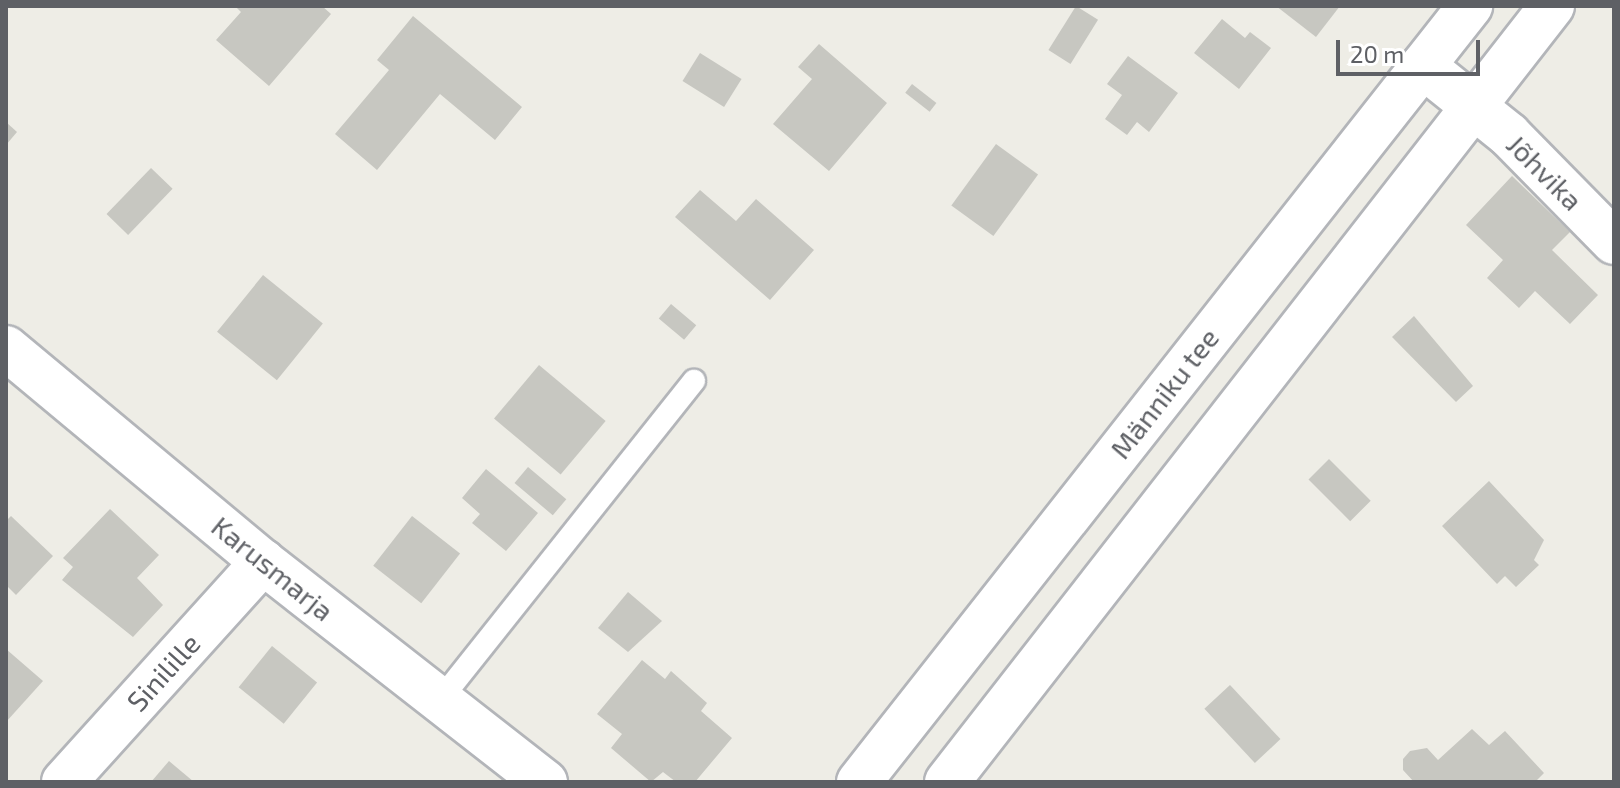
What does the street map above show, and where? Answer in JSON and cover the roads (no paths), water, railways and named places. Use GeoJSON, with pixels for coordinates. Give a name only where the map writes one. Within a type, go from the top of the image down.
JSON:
{"type":"FeatureCollection","features":[{"type":"Feature","properties":{"kind":"street","name":"Männiku tee"},"geometry":{"type":"LineString","coordinates":[[859,782],[1470,6]]}},
{"type":"Feature","properties":{"kind":"street"},"geometry":{"type":"LineString","coordinates":[[947,782],[1552,6]]}},
{"type":"Feature","properties":{"kind":"street","name":"Jõhvika"},"geometry":{"type":"LineString","coordinates":[[1423,66],[1509,135],[1614,242]]}},
{"type":"Feature","properties":{"kind":"street","name":"Karusmarja"},"geometry":{"type":"LineString","coordinates":[[6,348],[263,562],[545,782]]}},
{"type":"Feature","properties":{"kind":"street","name":"Sinilille"},"geometry":{"type":"LineString","coordinates":[[64,782],[263,562]]}},
{"type":"Feature","properties":{"kind":"lane"},"geometry":{"type":"LineString","coordinates":[[440,700],[694,381]]}}]}
